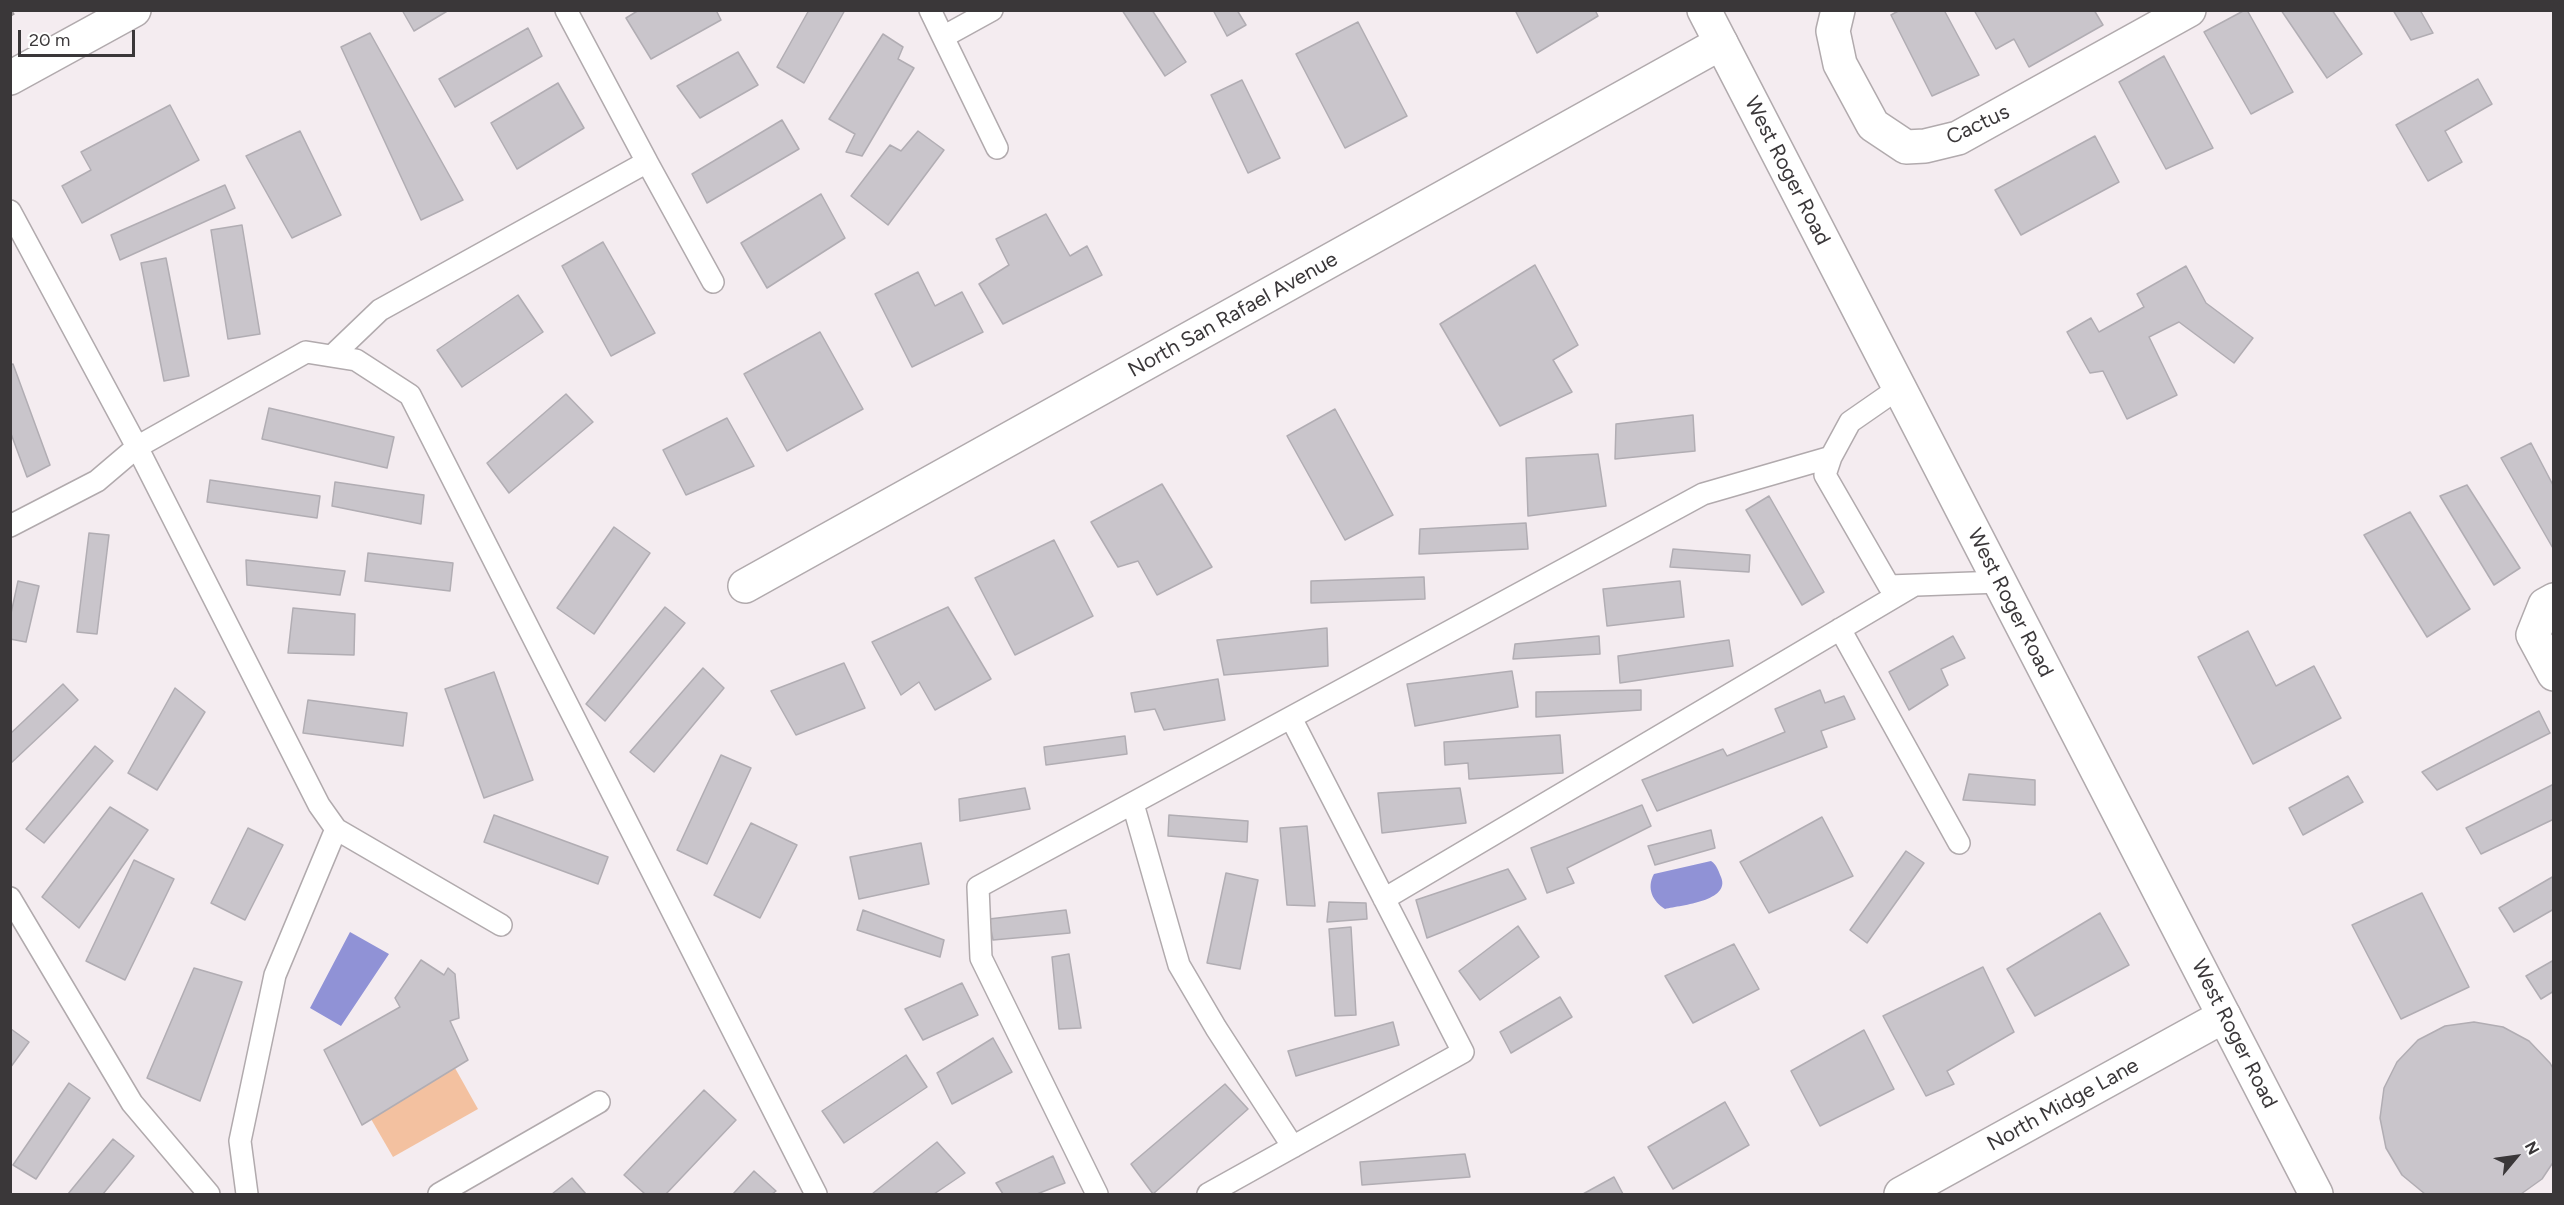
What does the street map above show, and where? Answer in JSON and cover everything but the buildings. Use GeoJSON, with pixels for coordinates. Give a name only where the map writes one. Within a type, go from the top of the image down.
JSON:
{"type":"FeatureCollection","features":[{"type":"Feature","properties":{"kind":"street"},"geometry":{"type":"LineString","coordinates":[[10,78],[134,10]]}},
{"type":"Feature","properties":{"kind":"street","name":"West Roger Road"},"geometry":{"type":"LineString","coordinates":[[1704,10],[2316,1194]]}},
{"type":"Feature","properties":{"kind":"street","name":"Cactus"},"geometry":{"type":"LineString","coordinates":[[1838,10],[1833,31],[1840,64],[1874,125],[1905,147],[1925,146],[1958,138],[2189,10]]}},
{"type":"Feature","properties":{"kind":"street","name":"North San Rafael Avenue"},"geometry":{"type":"LineString","coordinates":[[745,586],[1721,44]]}},
{"type":"Feature","properties":{"kind":"street"},"geometry":{"type":"LineString","coordinates":[[2553,600],[2545,605],[2533,635],[2553,675]]}},
{"type":"Feature","properties":{"kind":"street","name":"North Midge Lane"},"geometry":{"type":"LineString","coordinates":[[1901,1194],[2224,1016]]}},
{"type":"Feature","properties":{"kind":"lane"},"geometry":{"type":"LineString","coordinates":[[566,10],[712,282]]}},
{"type":"Feature","properties":{"kind":"lane"},"geometry":{"type":"LineString","coordinates":[[930,10],[997,148]]}},
{"type":"Feature","properties":{"kind":"lane"},"geometry":{"type":"LineString","coordinates":[[944,37],[992,10]]}},
{"type":"Feature","properties":{"kind":"lane"},"geometry":{"type":"LineString","coordinates":[[332,357],[380,310],[647,162]]}},
{"type":"Feature","properties":{"kind":"lane"},"geometry":{"type":"LineString","coordinates":[[10,211],[137,447],[320,805],[336,829],[501,925]]}},
{"type":"Feature","properties":{"kind":"lane"},"geometry":{"type":"LineString","coordinates":[[10,526],[97,481],[137,447],[306,352],[356,360],[410,395],[816,1194]]}},
{"type":"Feature","properties":{"kind":"lane"},"geometry":{"type":"LineString","coordinates":[[1899,388],[1850,422],[1831,457],[1825,476],[1889,586],[2000,582]]}},
{"type":"Feature","properties":{"kind":"lane"},"geometry":{"type":"LineString","coordinates":[[1097,1194],[981,958],[978,887],[1703,494],[1831,457]]}},
{"type":"Feature","properties":{"kind":"lane"},"geometry":{"type":"LineString","coordinates":[[1384,899],[1913,586]]}},
{"type":"Feature","properties":{"kind":"lane"},"geometry":{"type":"LineString","coordinates":[[1840,629],[1959,843]]}},
{"type":"Feature","properties":{"kind":"lane"},"geometry":{"type":"LineString","coordinates":[[1208,1194],[1463,1052],[1291,718]]}},
{"type":"Feature","properties":{"kind":"lane"},"geometry":{"type":"LineString","coordinates":[[1132,804],[1179,965],[1293,1148]]}},
{"type":"Feature","properties":{"kind":"lane"},"geometry":{"type":"LineString","coordinates":[[247,1194],[240,1141],[275,975],[336,829]]}},
{"type":"Feature","properties":{"kind":"lane"},"geometry":{"type":"LineString","coordinates":[[10,898],[132,1103],[209,1194]]}},
{"type":"Feature","properties":{"kind":"lane"},"geometry":{"type":"LineString","coordinates":[[440,1194],[599,1102]]}},
{"type":"Feature","properties":{"kind":"path"},"geometry":{"type":"LineString","coordinates":[[10,15],[18,10]]}},
{"type":"Feature","properties":{"kind":"shaded area"},"geometry":{"type":"Polygon","coordinates":[[[455,1068],[478,1109],[393,1157],[371,1119],[455,1068]]]}},
{"type":"Feature","properties":{"kind":"water"},"geometry":{"type":"Polygon","coordinates":[[[1711,861],[1718,870],[1722,885],[1719,892],[1712,897],[1665,909],[1654,899],[1651,884],[1654,874],[1711,861]]]}},
{"type":"Feature","properties":{"kind":"water"},"geometry":{"type":"Polygon","coordinates":[[[350,932],[389,954],[341,1026],[310,1008],[350,932]]]}}]}
